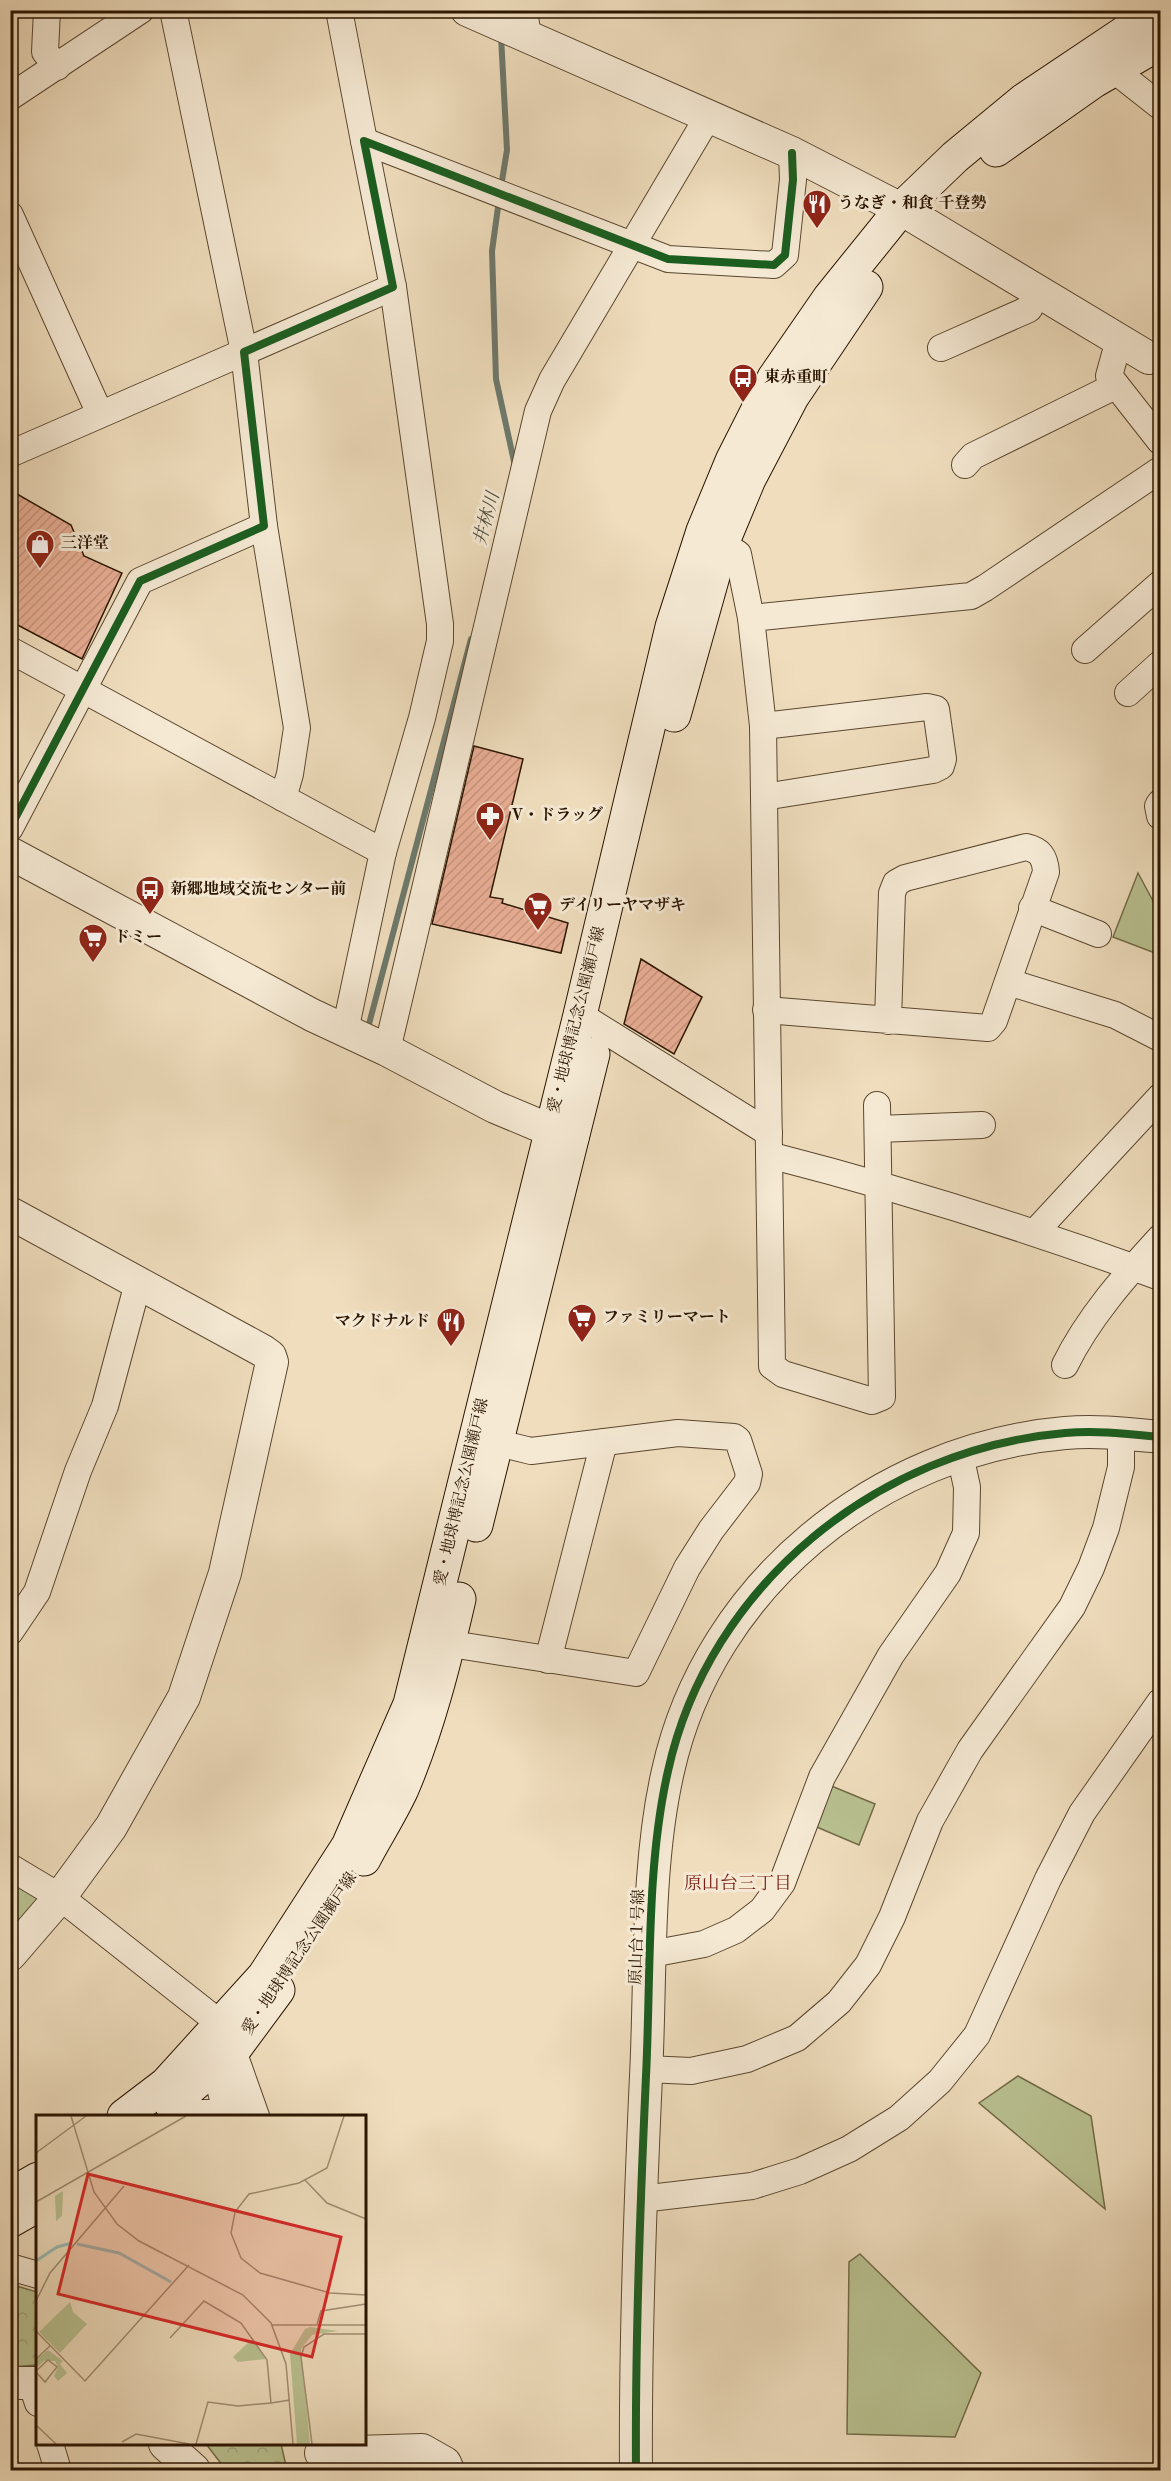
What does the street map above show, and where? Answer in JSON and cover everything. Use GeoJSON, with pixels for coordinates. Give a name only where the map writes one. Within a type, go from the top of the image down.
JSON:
{"type":"FeatureCollection","features":[{"type":"Feature","properties":{"kind":"main road","name":"愛・地球博記念公園瀬戸線"},"geometry":{"type":"LineString","coordinates":[[158,2115],[219,2043],[298,1963],[357,1872],[401,1792],[423,1735],[437,1643],[589,1022],[677,700],[713,537],[749,479],[792,397],[911,215],[955,158],[1024,100],[1136,25],[1161,12]]}},
{"type":"Feature","properties":{"kind":"main road","name":"愛・地球博記念公園瀬戸線"},"geometry":{"type":"LineString","coordinates":[[911,215],[1018,133],[1113,69],[1161,43]]}},
{"type":"Feature","properties":{"kind":"main road","name":"愛・地球博記念公園瀬戸線"},"geometry":{"type":"LineString","coordinates":[[437,1643],[498,1443],[561,1133]]}},
{"type":"Feature","properties":{"kind":"main road","name":"愛・地球博記念公園瀬戸線"},"geometry":{"type":"LineString","coordinates":[[125,2115],[219,2043]]}},
{"type":"Feature","properties":{"kind":"main road"},"geometry":{"type":"LineString","coordinates":[[10,2195],[36,2180]]}},
{"type":"Feature","properties":{"kind":"main road"},"geometry":{"type":"LineString","coordinates":[[10,2221],[36,2206]]}},
{"type":"Feature","properties":{"kind":"street"},"geometry":{"type":"LineString","coordinates":[[47,10],[45,52],[57,66]]}},
{"type":"Feature","properties":{"kind":"street"},"geometry":{"type":"LineString","coordinates":[[10,97],[141,10]]}},
{"type":"Feature","properties":{"kind":"street"},"geometry":{"type":"LineString","coordinates":[[173,10],[244,352],[264,526],[297,728],[290,774],[283,798]]}},
{"type":"Feature","properties":{"kind":"street"},"geometry":{"type":"LineString","coordinates":[[339,10],[393,287],[440,641],[422,718],[383,852],[345,1031]]}},
{"type":"Feature","properties":{"kind":"street"},"geometry":{"type":"LineString","coordinates":[[471,12],[523,27],[792,153],[911,215],[1155,362]]}},
{"type":"Feature","properties":{"kind":"street"},"geometry":{"type":"LineString","coordinates":[[1113,69],[1161,106]]}},
{"type":"Feature","properties":{"kind":"street"},"geometry":{"type":"LineString","coordinates":[[387,1050],[538,411],[552,380],[709,115]]}},
{"type":"Feature","properties":{"kind":"street"},"geometry":{"type":"LineString","coordinates":[[364,141],[668,259],[774,265],[785,255],[793,180],[792,153]]}},
{"type":"Feature","properties":{"kind":"street"},"geometry":{"type":"LineString","coordinates":[[10,215],[100,414]]}},
{"type":"Feature","properties":{"kind":"street"},"geometry":{"type":"LineString","coordinates":[[10,454],[393,287]]}},
{"type":"Feature","properties":{"kind":"street"},"geometry":{"type":"LineString","coordinates":[[941,348],[1029,309],[1038,291]]}},
{"type":"Feature","properties":{"kind":"street"},"geometry":{"type":"LineString","coordinates":[[1119,340],[1109,369],[1109,376],[1161,441]]}},
{"type":"Feature","properties":{"kind":"street"},"geometry":{"type":"LineString","coordinates":[[965,465],[973,456],[1115,386]]}},
{"type":"Feature","properties":{"kind":"street"},"geometry":{"type":"LineString","coordinates":[[751,618],[971,596],[1161,470]]}},
{"type":"Feature","properties":{"kind":"street"},"geometry":{"type":"LineString","coordinates":[[10,828],[140,581],[264,526]]}},
{"type":"Feature","properties":{"kind":"street"},"geometry":{"type":"LineString","coordinates":[[713,537],[738,554],[751,618],[763,726],[772,1366],[783,1374],[872,1401],[882,1397],[880,1184],[877,1117],[982,1125]]}},
{"type":"Feature","properties":{"kind":"street"},"geometry":{"type":"LineString","coordinates":[[1085,650],[1161,584]]}},
{"type":"Feature","properties":{"kind":"street"},"geometry":{"type":"LineString","coordinates":[[10,650],[383,852]]}},
{"type":"Feature","properties":{"kind":"street"},"geometry":{"type":"LineString","coordinates":[[1128,693],[1161,664]]}},
{"type":"Feature","properties":{"kind":"street"},"geometry":{"type":"LineString","coordinates":[[763,726],[927,707],[936,709],[943,759],[941,766],[933,770],[764,797]]}},
{"type":"Feature","properties":{"kind":"street"},"geometry":{"type":"LineString","coordinates":[[1161,803],[1158,806],[1161,816]]}},
{"type":"Feature","properties":{"kind":"street"},"geometry":{"type":"LineString","coordinates":[[766,1010],[888,1021],[987,1028],[994,1021],[1046,872],[1045,860],[1037,850],[1026,847],[905,878],[896,883],[892,892],[888,1021]]}},
{"type":"Feature","properties":{"kind":"street"},"geometry":{"type":"LineString","coordinates":[[10,854],[345,1031],[387,1050],[495,1107],[561,1133]]}},
{"type":"Feature","properties":{"kind":"street"},"geometry":{"type":"LineString","coordinates":[[1032,908],[1098,934]]}},
{"type":"Feature","properties":{"kind":"street"},"geometry":{"type":"LineString","coordinates":[[1008,982],[1115,1015],[1161,1038]]}},
{"type":"Feature","properties":{"kind":"street"},"geometry":{"type":"LineString","coordinates":[[589,1022],[769,1144],[880,1184],[1035,1232],[1161,1277]]}},
{"type":"Feature","properties":{"kind":"street"},"geometry":{"type":"LineString","coordinates":[[1035,1232],[1161,1097]]}},
{"type":"Feature","properties":{"kind":"street"},"geometry":{"type":"LineString","coordinates":[[10,1213],[263,1351],[270,1356],[272,1362],[225,1573],[184,1697],[111,1827],[60,1897],[10,1955]]}},
{"type":"Feature","properties":{"kind":"street"},"geometry":{"type":"LineString","coordinates":[[1065,1365],[1076,1341],[1134,1267],[1161,1238]]}},
{"type":"Feature","properties":{"kind":"street"},"geometry":{"type":"LineString","coordinates":[[10,1632],[37,1592],[78,1471],[105,1406],[138,1283]]}},
{"type":"Feature","properties":{"kind":"street","name":"原山台１号線"},"geometry":{"type":"LineString","coordinates":[[636,2470],[641,2199],[651,1954],[660,1810],[669,1767],[701,1678],[747,1602],[824,1526],[882,1488],[960,1455],[1037,1436],[1093,1432],[1161,1437]]}},
{"type":"Feature","properties":{"kind":"street"},"geometry":{"type":"LineString","coordinates":[[437,1643],[636,1672],[687,1568],[711,1530],[747,1483],[749,1474],[738,1440],[734,1437],[678,1433],[531,1451],[498,1443]]}},
{"type":"Feature","properties":{"kind":"street"},"geometry":{"type":"LineString","coordinates":[[646,2069],[691,2071],[747,2059],[797,2038],[839,2002],[868,1965],[892,1917],[930,1821],[970,1750],[1072,1607],[1086,1578],[1106,1528],[1121,1467],[1121,1433]]}},
{"type":"Feature","properties":{"kind":"street"},"geometry":{"type":"LineString","coordinates":[[548,1660],[604,1442]]}},
{"type":"Feature","properties":{"kind":"street"},"geometry":{"type":"LineString","coordinates":[[651,1954],[704,1944],[736,1930],[762,1911],[782,1883],[822,1777],[891,1655],[948,1573],[966,1533],[968,1487],[960,1455]]}},
{"type":"Feature","properties":{"kind":"street"},"geometry":{"type":"LineString","coordinates":[[641,2199],[752,2186],[800,2171],[849,2149],[899,2118],[940,2081],[977,2035],[1048,1879],[1082,1813],[1161,1702]]}},
{"type":"Feature","properties":{"kind":"street"},"geometry":{"type":"LineString","coordinates":[[10,1867],[60,1897],[219,2043],[255,2115]]}},
{"type":"Feature","properties":{"kind":"street"},"geometry":{"type":"LineString","coordinates":[[219,2043],[230,2115]]}},
{"type":"Feature","properties":{"kind":"street"},"geometry":{"type":"LineString","coordinates":[[10,2267],[36,2274]]}},
{"type":"Feature","properties":{"kind":"street"},"geometry":{"type":"LineString","coordinates":[[50,2445],[58,2470]]}},
{"type":"Feature","properties":{"kind":"street"},"geometry":{"type":"LineString","coordinates":[[166,2445],[194,2470]]}},
{"type":"Feature","properties":{"kind":"street"},"geometry":{"type":"LineString","coordinates":[[320,2453],[422,2451],[445,2463],[448,2470]]}},
{"type":"Feature","properties":{"kind":"green space"},"geometry":{"type":"Polygon","coordinates":[[[1138,873],[1160,914],[1160,955],[1113,937],[1138,873]]]}},
{"type":"Feature","properties":{"kind":"green space"},"geometry":{"type":"Polygon","coordinates":[[[829,1785],[875,1804],[859,1845],[812,1825],[829,1785]]]}},
{"type":"Feature","properties":{"kind":"green space"},"geometry":{"type":"Polygon","coordinates":[[[11,1878],[36,1894],[38,1901],[11,1933],[11,1878]]]}},
{"type":"Feature","properties":{"kind":"green space"},"geometry":{"type":"Polygon","coordinates":[[[1018,2076],[1091,2116],[1105,2209],[979,2103],[1018,2076]]]}},
{"type":"Feature","properties":{"kind":"green space"},"geometry":{"type":"Polygon","coordinates":[[[860,2254],[981,2373],[955,2437],[847,2434],[849,2262],[860,2254]]]}},
{"type":"Feature","properties":{"kind":"green space"},"geometry":{"type":"Polygon","coordinates":[[[10,2284],[36,2292],[36,2365],[11,2367],[10,2284]]]}},
{"type":"Feature","properties":{"kind":"green space"},"geometry":{"type":"Polygon","coordinates":[[[207,2445],[281,2445],[287,2470],[226,2470],[207,2445]]]}},
{"type":"Feature","properties":{"kind":"building"},"geometry":{"type":"Polygon","coordinates":[[[10,490],[71,525],[84,556],[122,573],[82,659],[10,621],[10,490]]]}},
{"type":"Feature","properties":{"kind":"building"},"geometry":{"type":"Polygon","coordinates":[[[474,746],[523,759],[490,897],[503,899],[502,903],[568,923],[561,953],[432,924],[474,746]]]}},
{"type":"Feature","properties":{"kind":"building"},"geometry":{"type":"Polygon","coordinates":[[[641,959],[702,997],[674,1054],[624,1024],[641,959]]]}},
{"type":"Feature","properties":{"kind":"waterway","name":"井林川"},"geometry":{"type":"LineString","coordinates":[[501,36],[507,150],[501,187]]}},
{"type":"Feature","properties":{"kind":"waterway","name":"井林川"},"geometry":{"type":"LineString","coordinates":[[499,200],[492,251],[496,379],[515,466]]}},
{"type":"Feature","properties":{"kind":"waterway","name":"井林川"},"geometry":{"type":"LineString","coordinates":[[369,1024],[471,639]]}},
{"type":"Feature","properties":{"kind":"cycle path"},"geometry":{"type":"LineString","coordinates":[[10,828],[140,581],[264,526],[244,352],[393,287],[364,141],[668,259],[774,265],[785,255],[793,180],[792,153]]}},
{"type":"Feature","properties":{"kind":"cycle path"},"geometry":{"type":"LineString","coordinates":[[636,2470],[638,2273],[653,1884],[656,1845],[668,1771],[689,1704],[721,1642],[762,1587],[812,1538],[868,1498],[930,1466],[996,1444],[1077,1432],[1160,1437]]}},
{"type":"Feature","properties":{"kind":"place","name":"うなぎ・和食 千登勢"},"geometry":{"type":"Point","coordinates":[817,230]}},
{"type":"Feature","properties":{"kind":"place","name":"東赤重町"},"geometry":{"type":"Point","coordinates":[743,404]}},
{"type":"Feature","properties":{"kind":"place","name":"三洋堂"},"geometry":{"type":"Point","coordinates":[40,570]}},
{"type":"Feature","properties":{"kind":"place","name":"V・ドラッグ"},"geometry":{"type":"Point","coordinates":[490,842]}},
{"type":"Feature","properties":{"kind":"place","name":"新郷地域交流センター前"},"geometry":{"type":"Point","coordinates":[150,916]}},
{"type":"Feature","properties":{"kind":"place","name":"デイリーヤマザキ"},"geometry":{"type":"Point","coordinates":[538,932]}},
{"type":"Feature","properties":{"kind":"place","name":"ドミー"},"geometry":{"type":"Point","coordinates":[93,964]}},
{"type":"Feature","properties":{"kind":"place","name":"ファミリーマート"},"geometry":{"type":"Point","coordinates":[582,1344]}},
{"type":"Feature","properties":{"kind":"place","name":"マクドナルド"},"geometry":{"type":"Point","coordinates":[451,1348]}},
{"type":"Feature","properties":{"kind":"district","name":"原山台三丁目"},"geometry":{"type":"Point","coordinates":[738,1884]}}]}
